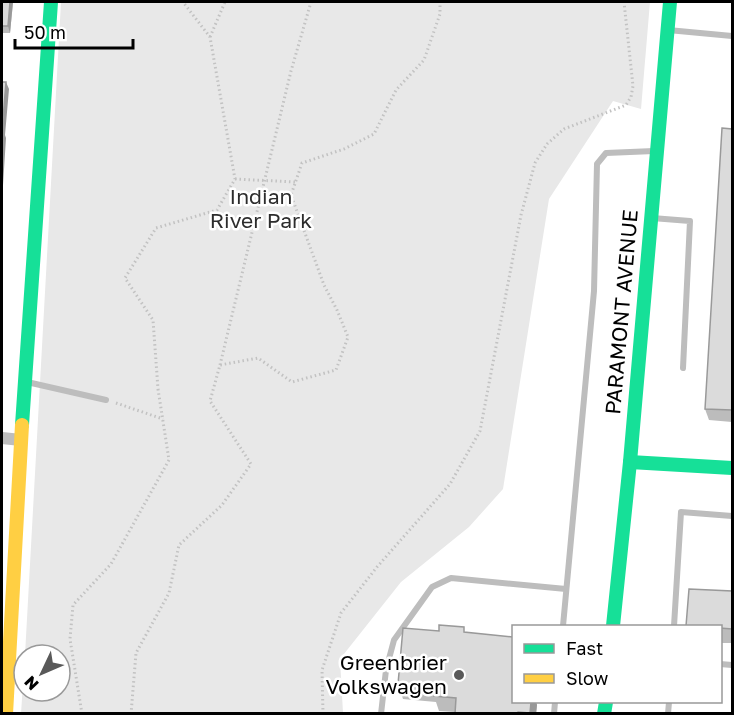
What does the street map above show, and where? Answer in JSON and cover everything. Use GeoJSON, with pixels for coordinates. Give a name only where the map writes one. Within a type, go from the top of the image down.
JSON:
{"type":"FeatureCollection","features":[{"type":"Feature","properties":{"kind":"street"},"geometry":{"type":"LineString","coordinates":[[6,714],[21,440],[51,2]]}},
{"type":"Feature","properties":{"kind":"street","name":"PARAMONT AVENUE"},"geometry":{"type":"LineString","coordinates":[[613,625],[630,462],[670,2]]}},
{"type":"Feature","properties":{"kind":"street"},"geometry":{"type":"LineString","coordinates":[[2,438],[21,440]]}},
{"type":"Feature","properties":{"kind":"street"},"geometry":{"type":"LineString","coordinates":[[630,462],[732,468]]}},
{"type":"Feature","properties":{"kind":"lane"},"geometry":{"type":"LineString","coordinates":[[668,30],[732,36]]}},
{"type":"Feature","properties":{"kind":"lane"},"geometry":{"type":"LineString","coordinates":[[563,625],[594,291],[597,164],[606,153],[657,151]]}},
{"type":"Feature","properties":{"kind":"lane"},"geometry":{"type":"LineString","coordinates":[[651,218],[690,221],[683,368]]}},
{"type":"Feature","properties":{"kind":"lane"},"geometry":{"type":"LineString","coordinates":[[26,382],[106,400]]}},
{"type":"Feature","properties":{"kind":"lane"},"geometry":{"type":"LineString","coordinates":[[674,625],[681,512],[732,516]]}},
{"type":"Feature","properties":{"kind":"lane"},"geometry":{"type":"LineString","coordinates":[[381,714],[386,670],[394,640],[432,587],[451,578],[566,589]]}},
{"type":"Feature","properties":{"kind":"path"},"geometry":{"type":"LineString","coordinates":[[82,714],[70,639],[73,605],[111,564],[169,460],[158,389],[153,320],[125,278],[156,228],[217,210],[235,179],[210,37],[183,2]]}},
{"type":"Feature","properties":{"kind":"path"},"geometry":{"type":"LineString","coordinates":[[210,37],[225,2]]}},
{"type":"Feature","properties":{"kind":"path"},"geometry":{"type":"LineString","coordinates":[[130,714],[136,653],[169,593],[179,545],[222,505],[251,464],[210,400],[310,2]]}},
{"type":"Feature","properties":{"kind":"path"},"geometry":{"type":"LineString","coordinates":[[220,365],[258,358],[292,382],[336,370],[348,337],[324,285],[291,195],[302,163],[344,149],[374,134],[396,90],[424,60],[440,14],[440,2]]}},
{"type":"Feature","properties":{"kind":"path"},"geometry":{"type":"LineString","coordinates":[[323,714],[322,670],[341,613],[377,567],[450,484],[480,431],[521,215],[535,163],[547,144],[564,129],[626,105],[631,97],[633,86],[624,2]]}},
{"type":"Feature","properties":{"kind":"path"},"geometry":{"type":"LineString","coordinates":[[235,179],[295,183]]}},
{"type":"Feature","properties":{"kind":"path"},"geometry":{"type":"LineString","coordinates":[[106,400],[163,419]]}},
{"type":"Feature","properties":{"kind":"green space","name":"Indian River Park"},"geometry":{"type":"Polygon","coordinates":[[[61,2],[650,2],[641,109],[613,101],[549,199],[503,489],[469,527],[401,582],[340,659],[343,713],[21,714],[22,703],[72,703],[72,643],[26,643],[61,2]]]}},
{"type":"Feature","properties":{"kind":"building"},"geometry":{"type":"Polygon","coordinates":[[[2,2],[10,2],[8,26],[2,26],[2,2]]]}},
{"type":"Feature","properties":{"kind":"building"},"geometry":{"type":"Polygon","coordinates":[[[2,82],[6,82],[2,131],[2,82]]]}},
{"type":"Feature","properties":{"kind":"building"},"geometry":{"type":"Polygon","coordinates":[[[722,128],[732,129],[732,410],[705,409],[722,128]]]}},
{"type":"Feature","properties":{"kind":"building"},"geometry":{"type":"Polygon","coordinates":[[[689,589],[732,591],[732,629],[722,628],[722,625],[686,625],[689,589]]]}},
{"type":"Feature","properties":{"kind":"building","name":"Greenbrier Volkswagen"},"geometry":{"type":"Polygon","coordinates":[[[439,625],[464,627],[464,632],[512,637],[512,703],[531,703],[530,713],[455,714],[456,698],[434,696],[435,687],[398,684],[403,628],[439,631],[439,625]]]}},
{"type":"Feature","properties":{"kind":"traffic: fast"},"geometry":{"type":"LineString","coordinates":[[22,425],[51,2]]}},
{"type":"Feature","properties":{"kind":"traffic: fast"},"geometry":{"type":"LineString","coordinates":[[613,625],[630,462],[670,2]]}},
{"type":"Feature","properties":{"kind":"traffic: fast"},"geometry":{"type":"LineString","coordinates":[[630,462],[732,468]]}},
{"type":"Feature","properties":{"kind":"traffic: fast"},"geometry":{"type":"LineString","coordinates":[[604,714],[606,703]]}},
{"type":"Feature","properties":{"kind":"traffic: slow"},"geometry":{"type":"LineString","coordinates":[[6,714],[22,425]]}},
{"type":"Feature","properties":{"kind":"place","name":"Greenbrier Volkswagen"},"geometry":{"type":"Point","coordinates":[459,675]}}]}
